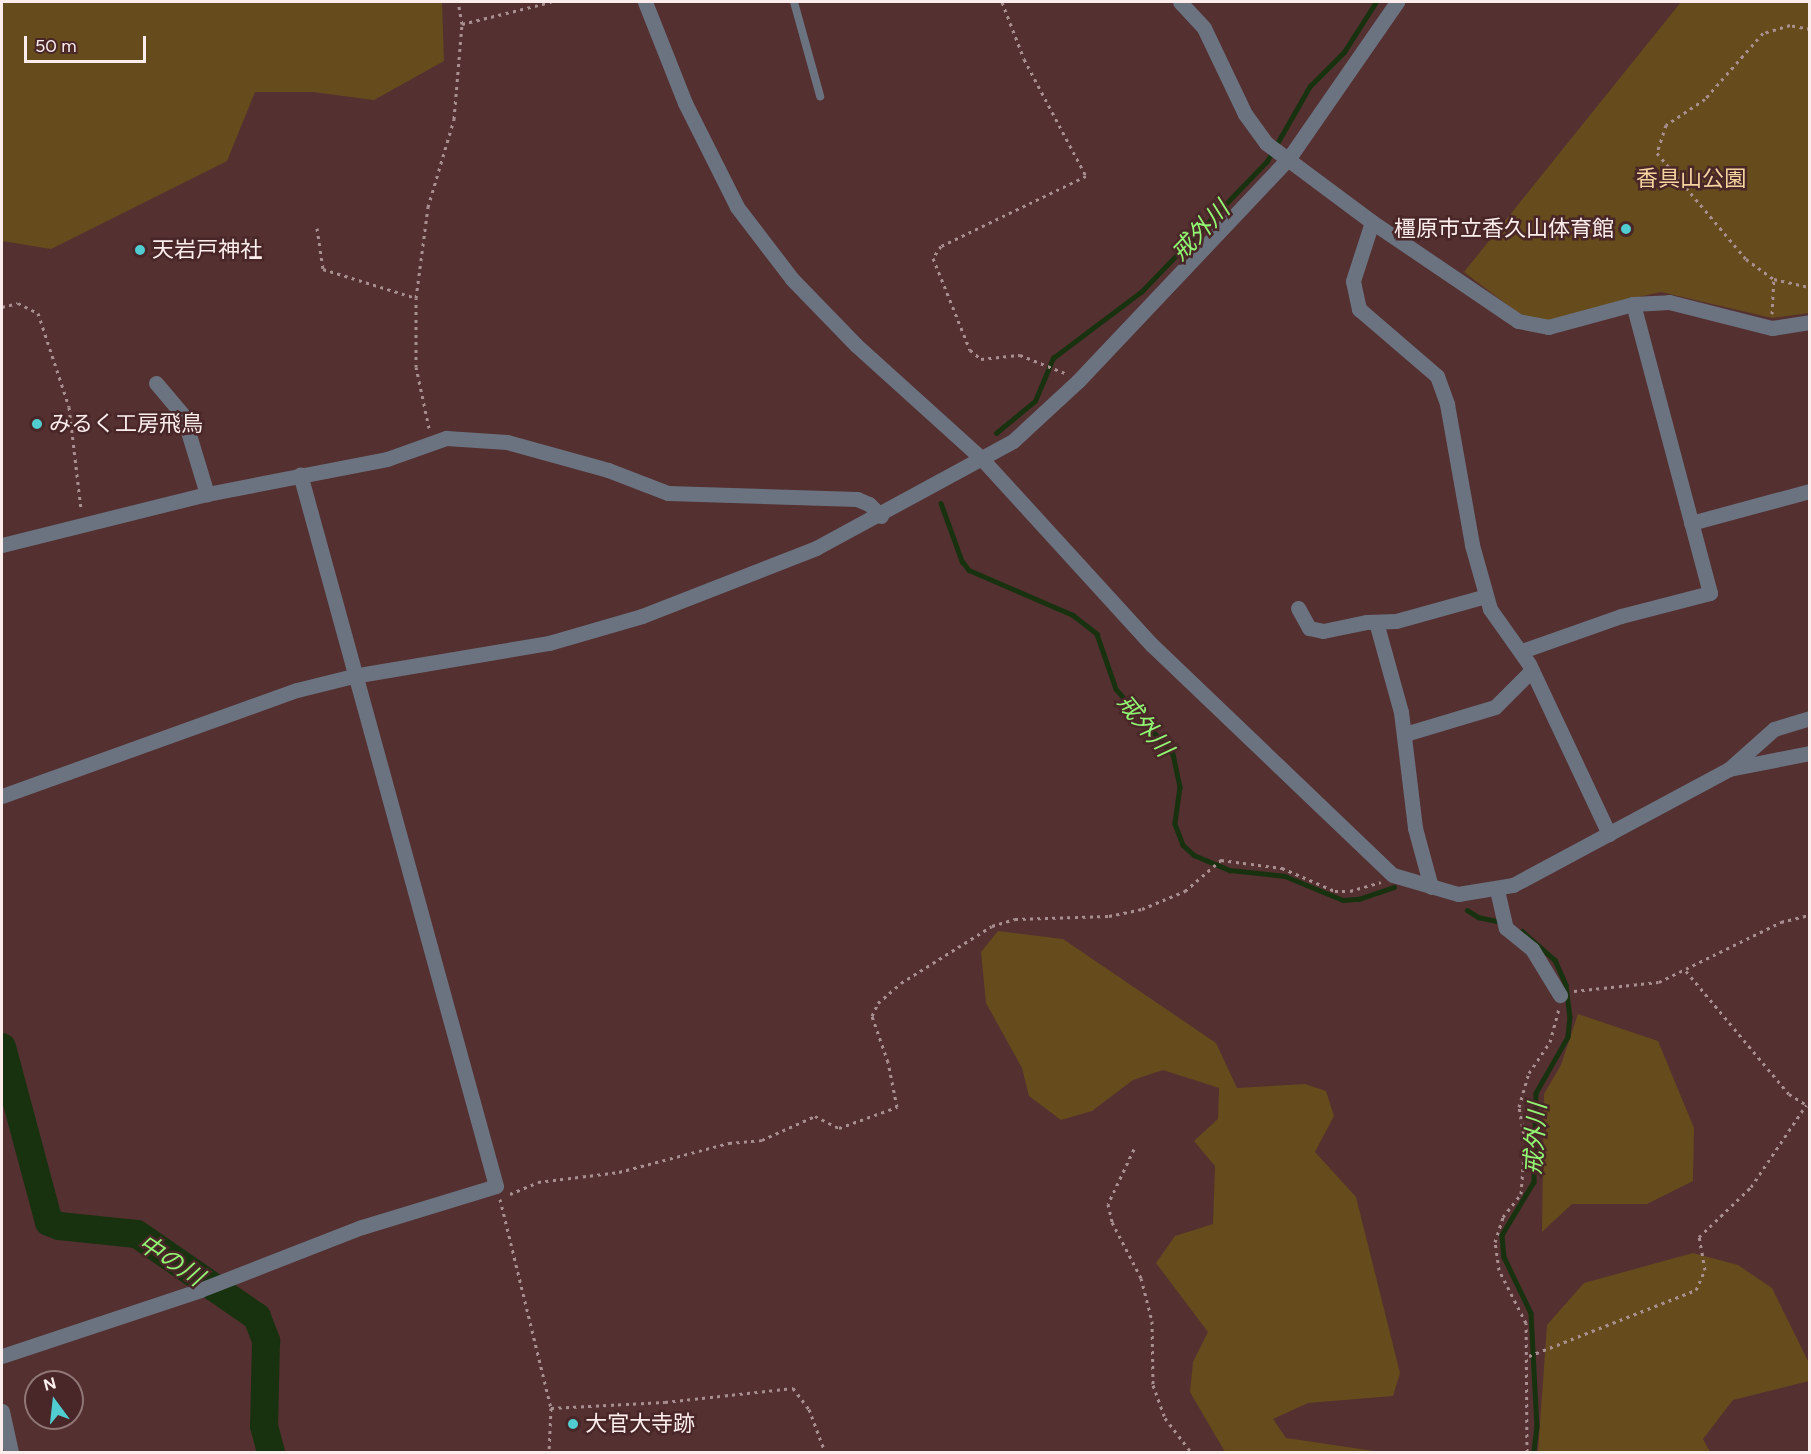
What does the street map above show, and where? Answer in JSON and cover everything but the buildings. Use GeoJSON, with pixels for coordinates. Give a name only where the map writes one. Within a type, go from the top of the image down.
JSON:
{"type":"FeatureCollection","features":[{"type":"Feature","properties":{"kind":"street"},"geometry":{"type":"LineString","coordinates":[[645,2],[685,103],[737,207],[792,279],[856,345],[982,459],[1152,645],[1393,875],[1458,894],[1497,890],[1548,870],[1729,769],[1774,729],[1809,718]]}},
{"type":"Feature","properties":{"kind":"street"},"geometry":{"type":"LineString","coordinates":[[1180,2],[1204,28],[1245,114],[1266,143],[1372,222],[1518,321],[1548,327],[1633,304],[1687,305],[1772,328],[1809,322]]}},
{"type":"Feature","properties":{"kind":"street"},"geometry":{"type":"LineString","coordinates":[[2,795],[259,703],[353,676],[590,633],[816,548],[881,516],[982,459],[1033,427],[1289,159],[1396,2]]}},
{"type":"Feature","properties":{"kind":"street"},"geometry":{"type":"LineString","coordinates":[[1372,222],[1353,281],[1359,309],[1368,320],[1428,365],[1443,388],[1472,545],[1486,596],[1496,621],[1522,651],[1532,670],[1609,834]]}},
{"type":"Feature","properties":{"kind":"street"},"geometry":{"type":"LineString","coordinates":[[1522,651],[1621,616],[1710,593],[1633,304]]}},
{"type":"Feature","properties":{"kind":"street"},"geometry":{"type":"LineString","coordinates":[[156,383],[183,415],[207,494]]}},
{"type":"Feature","properties":{"kind":"street"},"geometry":{"type":"LineString","coordinates":[[2,545],[207,494],[300,474],[387,459],[420,450],[432,441],[467,438],[507,442],[608,470],[668,493],[856,499],[869,504],[881,516]]}},
{"type":"Feature","properties":{"kind":"street"},"geometry":{"type":"LineString","coordinates":[[2,1356],[200,1290],[363,1227],[498,1192],[476,1101],[353,676],[300,474]]}},
{"type":"Feature","properties":{"kind":"street"},"geometry":{"type":"LineString","coordinates":[[1691,523],[1809,491]]}},
{"type":"Feature","properties":{"kind":"street"},"geometry":{"type":"LineString","coordinates":[[1298,608],[1309,628],[1315,632],[1396,621],[1486,596]]}},
{"type":"Feature","properties":{"kind":"street"},"geometry":{"type":"LineString","coordinates":[[1376,622],[1405,734],[1414,828],[1431,887]]}},
{"type":"Feature","properties":{"kind":"street"},"geometry":{"type":"LineString","coordinates":[[1405,734],[1480,714],[1507,697],[1532,670]]}},
{"type":"Feature","properties":{"kind":"street"},"geometry":{"type":"LineString","coordinates":[[1729,769],[1809,753]]}},
{"type":"Feature","properties":{"kind":"street"},"geometry":{"type":"LineString","coordinates":[[1497,890],[1505,922],[1532,949],[1560,995]]}},
{"type":"Feature","properties":{"kind":"street"},"geometry":{"type":"LineString","coordinates":[[2,1411],[11,1452]]}},
{"type":"Feature","properties":{"kind":"lane"},"geometry":{"type":"LineString","coordinates":[[794,2],[820,96]]}},
{"type":"Feature","properties":{"kind":"path"},"geometry":{"type":"LineString","coordinates":[[432,441],[416,367],[416,298],[428,207],[454,118],[462,24],[458,2]]}},
{"type":"Feature","properties":{"kind":"path"},"geometry":{"type":"LineString","coordinates":[[462,24],[550,2]]}},
{"type":"Feature","properties":{"kind":"path"},"geometry":{"type":"LineString","coordinates":[[1002,2],[1024,59],[1086,176],[941,246],[933,258],[970,350],[981,359],[1020,355],[1057,367]]}},
{"type":"Feature","properties":{"kind":"path"},"geometry":{"type":"LineString","coordinates":[[1809,29],[1790,24],[1763,33],[1705,99],[1666,125],[1657,153],[1746,259],[1774,279],[1809,287]]}},
{"type":"Feature","properties":{"kind":"path"},"geometry":{"type":"LineString","coordinates":[[317,228],[323,268],[416,298]]}},
{"type":"Feature","properties":{"kind":"path"},"geometry":{"type":"LineString","coordinates":[[1772,328],[1774,279]]}},
{"type":"Feature","properties":{"kind":"path"},"geometry":{"type":"LineString","coordinates":[[2,307],[18,303],[38,314],[69,407],[83,524]]}},
{"type":"Feature","properties":{"kind":"path"},"geometry":{"type":"LineString","coordinates":[[549,1452],[551,1408],[498,1192],[538,1182],[619,1172],[729,1143],[762,1140],[815,1116],[839,1128],[897,1107],[888,1062],[872,1016],[878,1003],[901,983],[992,926],[1015,919],[1109,916],[1142,909],[1185,891],[1221,860],[1282,868],[1335,891],[1372,886],[1393,875]]}},
{"type":"Feature","properties":{"kind":"path"},"geometry":{"type":"LineString","coordinates":[[1577,990],[1659,982],[1686,971],[1781,922],[1809,915]]}},
{"type":"Feature","properties":{"kind":"path"},"geometry":{"type":"LineString","coordinates":[[1529,1356],[1542,1353],[1696,1290],[1704,1270],[1699,1237],[1751,1187],[1808,1106],[1789,1094],[1686,971]]}},
{"type":"Feature","properties":{"kind":"path"},"geometry":{"type":"LineString","coordinates":[[1527,1452],[1529,1356],[1526,1323],[1499,1270],[1495,1242],[1503,1217],[1521,1194],[1525,1141],[1519,1107],[1529,1073],[1550,1042],[1558,1019],[1560,995]]}},
{"type":"Feature","properties":{"kind":"path"},"geometry":{"type":"LineString","coordinates":[[1134,1149],[1108,1204],[1112,1222],[1141,1278],[1152,1321],[1153,1385],[1165,1418],[1191,1452]]}},
{"type":"Feature","properties":{"kind":"path"},"geometry":{"type":"LineString","coordinates":[[551,1408],[665,1402],[793,1388],[809,1409],[825,1452]]}},
{"type":"Feature","properties":{"kind":"green space"},"geometry":{"type":"Polygon","coordinates":[[[2,2],[442,2],[444,61],[374,100],[313,92],[255,92],[227,161],[51,249],[2,241],[2,2]]]}},
{"type":"Feature","properties":{"kind":"green space","name":"香具山公園"},"geometry":{"type":"Polygon","coordinates":[[[1681,2],[1809,2],[1809,313],[1772,318],[1661,292],[1611,303],[1549,323],[1518,313],[1464,272],[1681,2]]]}},
{"type":"Feature","properties":{"kind":"green space"},"geometry":{"type":"Polygon","coordinates":[[[998,931],[1063,939],[1216,1043],[1237,1088],[1305,1084],[1326,1091],[1334,1116],[1315,1152],[1356,1197],[1400,1373],[1393,1396],[1308,1403],[1273,1419],[1286,1438],[1381,1452],[1225,1452],[1190,1392],[1193,1362],[1208,1332],[1156,1263],[1175,1236],[1213,1224],[1215,1166],[1194,1141],[1218,1119],[1219,1088],[1163,1070],[1133,1080],[1092,1111],[1061,1120],[1029,1096],[1022,1068],[986,1003],[981,952],[998,931]]]}},
{"type":"Feature","properties":{"kind":"green space"},"geometry":{"type":"Polygon","coordinates":[[[1578,1014],[1658,1041],[1694,1128],[1693,1181],[1647,1204],[1572,1204],[1542,1232],[1544,1094],[1561,1065],[1578,1014]]]}},
{"type":"Feature","properties":{"kind":"green space"},"geometry":{"type":"Polygon","coordinates":[[[1693,1253],[1738,1265],[1772,1288],[1809,1363],[1809,1381],[1733,1400],[1703,1439],[1710,1452],[1538,1452],[1547,1325],[1584,1283],[1693,1253]]]}},
{"type":"Feature","properties":{"kind":"waterway","name":"戒外川"},"geometry":{"type":"LineString","coordinates":[[996,433],[1035,401],[1053,358],[1141,292],[1267,161],[1310,86],[1344,52],[1376,2]]}},
{"type":"Feature","properties":{"kind":"waterway","name":"戒外川"},"geometry":{"type":"LineString","coordinates":[[941,503],[962,561],[969,570],[1073,615],[1097,634],[1116,689],[1173,754],[1180,787],[1175,824],[1183,845],[1194,855],[1230,870],[1285,876],[1343,900],[1359,899],[1394,887]]}},
{"type":"Feature","properties":{"kind":"waterway","name":"戒外川"},"geometry":{"type":"LineString","coordinates":[[1467,910],[1478,917],[1501,922]]}},
{"type":"Feature","properties":{"kind":"waterway","name":"戒外川"},"geometry":{"type":"LineString","coordinates":[[1522,931],[1555,960],[1566,985],[1570,1017],[1568,1037],[1536,1093],[1534,1182],[1502,1235],[1504,1257],[1531,1313],[1537,1426],[1534,1452]]}},
{"type":"Feature","properties":{"kind":"waterway","name":"中の川"},"geometry":{"type":"LineString","coordinates":[[2,1047],[49,1222],[59,1226],[137,1234],[257,1317],[266,1341],[264,1426],[271,1452]]}},
{"type":"Feature","properties":{"kind":"place","name":"橿原市立香久山体育館"},"geometry":{"type":"Point","coordinates":[1626,229]}},
{"type":"Feature","properties":{"kind":"place","name":"天岩戸神社"},"geometry":{"type":"Point","coordinates":[140,250]}},
{"type":"Feature","properties":{"kind":"place","name":"みるく工房飛鳥"},"geometry":{"type":"Point","coordinates":[37,424]}},
{"type":"Feature","properties":{"kind":"place","name":"大官大寺跡"},"geometry":{"type":"Point","coordinates":[573,1424]}}]}
